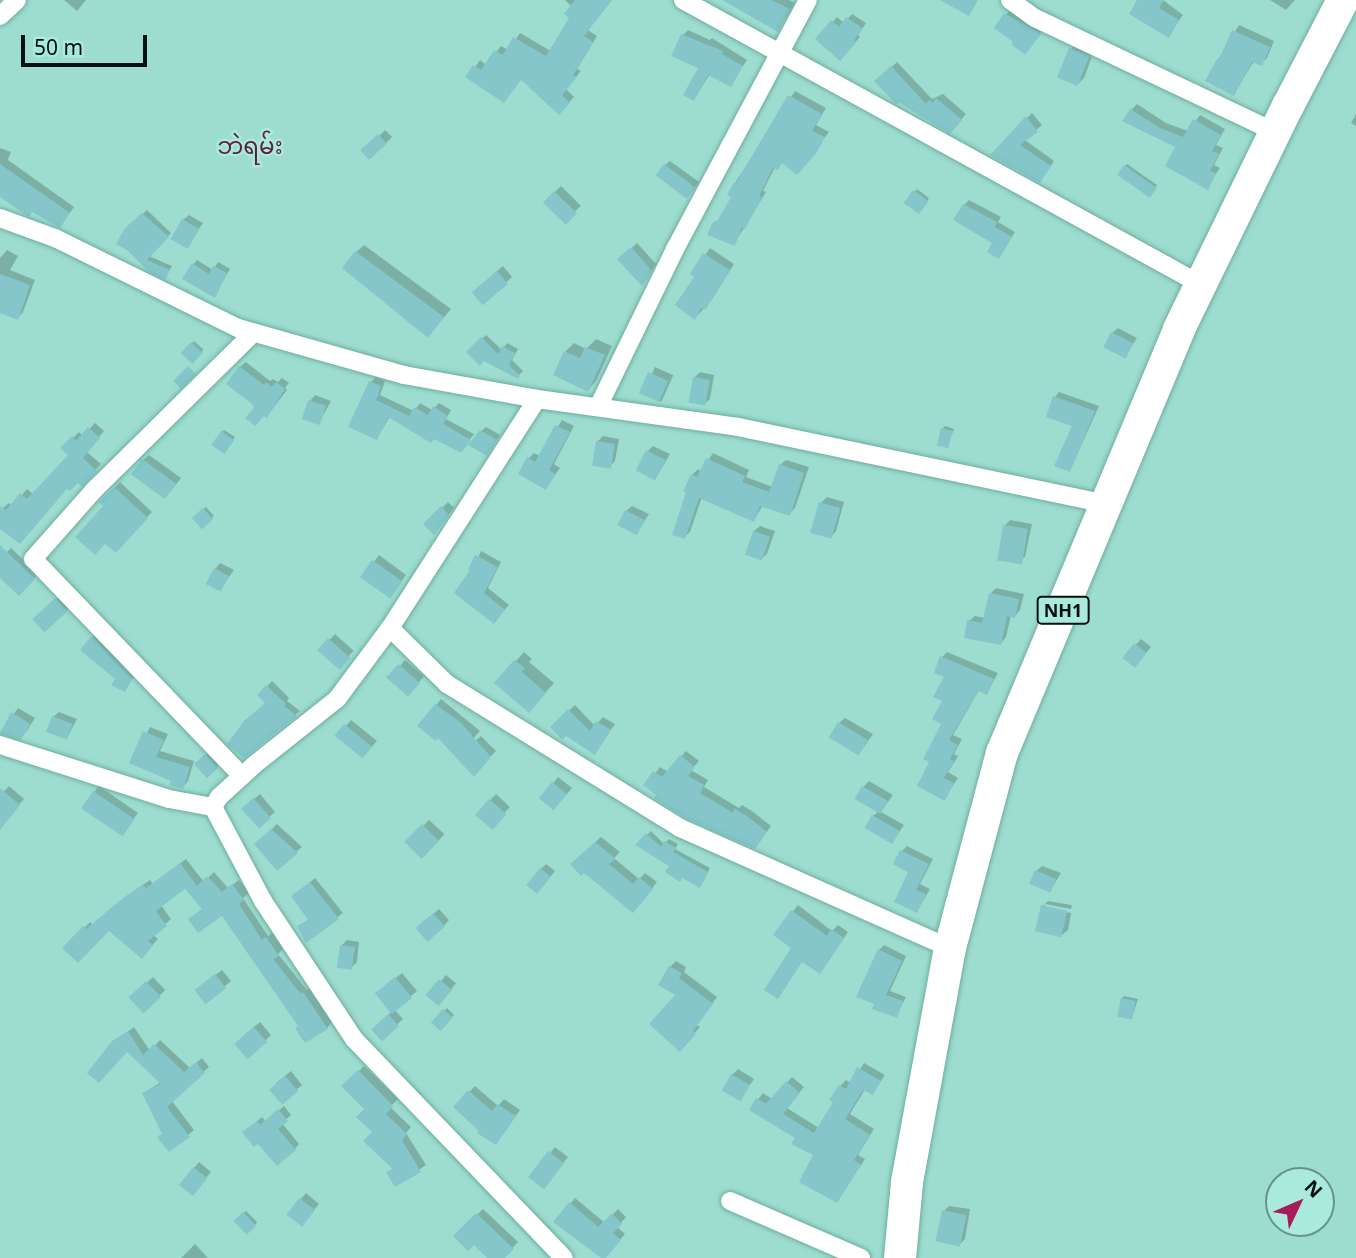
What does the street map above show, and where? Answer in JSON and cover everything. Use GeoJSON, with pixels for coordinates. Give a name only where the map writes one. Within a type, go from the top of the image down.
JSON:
{"type":"FeatureCollection","features":[{"type":"Feature","properties":{"kind":"highway","name":"NH1"},"geometry":{"type":"LineString","coordinates":[[900,1258],[907,1182],[950,948],[1002,753],[1200,284],[1343,0]]}},
{"type":"Feature","properties":{"kind":"street"},"geometry":{"type":"LineString","coordinates":[[0,16],[17,0]]}},
{"type":"Feature","properties":{"kind":"street"},"geometry":{"type":"LineString","coordinates":[[683,0],[1200,284]]}},
{"type":"Feature","properties":{"kind":"street"},"geometry":{"type":"LineString","coordinates":[[598,407],[675,249],[808,0]]}},
{"type":"Feature","properties":{"kind":"street"},"geometry":{"type":"LineString","coordinates":[[1010,0],[1035,18],[1275,132]]}},
{"type":"Feature","properties":{"kind":"street"},"geometry":{"type":"LineString","coordinates":[[0,218],[55,238],[238,328],[404,374],[537,398],[738,428],[1108,504]]}},
{"type":"Feature","properties":{"kind":"street"},"geometry":{"type":"LineString","coordinates":[[242,776],[33,559],[94,489],[253,333]]}},
{"type":"Feature","properties":{"kind":"street"},"geometry":{"type":"LineString","coordinates":[[212,807],[242,776],[337,699],[390,628],[537,398]]}},
{"type":"Feature","properties":{"kind":"street"},"geometry":{"type":"LineString","coordinates":[[390,628],[447,684],[680,828],[950,948]]}},
{"type":"Feature","properties":{"kind":"street"},"geometry":{"type":"LineString","coordinates":[[0,745],[169,799],[212,807]]}},
{"type":"Feature","properties":{"kind":"street"},"geometry":{"type":"LineString","coordinates":[[212,807],[263,901],[354,1039],[564,1258]]}},
{"type":"Feature","properties":{"kind":"street"},"geometry":{"type":"LineString","coordinates":[[730,1201],[861,1258]]}},
{"type":"Feature","properties":{"kind":"building"},"geometry":{"type":"Polygon","coordinates":[[[575,0],[612,0],[584,36],[593,42],[573,75],[577,77],[562,95],[570,103],[559,115],[521,80],[504,103],[465,77],[473,65],[481,70],[494,50],[503,55],[513,37],[546,56],[569,18],[564,14],[575,0]]]}},
{"type":"Feature","properties":{"kind":"building"},"geometry":{"type":"Polygon","coordinates":[[[722,0],[771,0],[790,9],[778,32],[722,0]]]}},
{"type":"Feature","properties":{"kind":"building"},"geometry":{"type":"Polygon","coordinates":[[[940,0],[978,0],[969,16],[940,0]]]}},
{"type":"Feature","properties":{"kind":"building"},"geometry":{"type":"Polygon","coordinates":[[[1137,0],[1164,0],[1159,8],[1179,20],[1169,38],[1129,14],[1137,0]]]}},
{"type":"Feature","properties":{"kind":"building"},"geometry":{"type":"Polygon","coordinates":[[[1004,13],[1041,34],[1025,55],[994,28],[1004,13]]]}},
{"type":"Feature","properties":{"kind":"building"},"geometry":{"type":"Polygon","coordinates":[[[846,17],[862,28],[854,41],[856,43],[840,61],[815,39],[831,20],[839,27],[846,17]]]}},
{"type":"Feature","properties":{"kind":"building"},"geometry":{"type":"Polygon","coordinates":[[[1232,30],[1270,47],[1262,66],[1252,62],[1234,96],[1205,81],[1217,59],[1219,60],[1232,30]]]}},
{"type":"Feature","properties":{"kind":"building"},"geometry":{"type":"Polygon","coordinates":[[[681,34],[723,51],[722,54],[743,66],[731,87],[708,75],[694,101],[683,95],[698,68],[671,56],[681,34]]]}},
{"type":"Feature","properties":{"kind":"building"},"geometry":{"type":"Polygon","coordinates":[[[1069,48],[1089,56],[1077,86],[1057,78],[1069,48]]]}},
{"type":"Feature","properties":{"kind":"building"},"geometry":{"type":"Polygon","coordinates":[[[891,66],[926,104],[929,100],[933,103],[936,98],[962,120],[950,134],[900,103],[896,104],[874,81],[891,66]]]}},
{"type":"Feature","properties":{"kind":"building"},"geometry":{"type":"Polygon","coordinates":[[[788,95],[822,114],[812,131],[825,137],[817,152],[797,175],[782,163],[778,170],[773,168],[759,196],[762,197],[745,229],[742,227],[735,246],[707,235],[731,197],[727,195],[734,182],[736,183],[788,95]]]}},
{"type":"Feature","properties":{"kind":"building"},"geometry":{"type":"Polygon","coordinates":[[[1130,109],[1160,128],[1183,137],[1193,119],[1221,135],[1212,151],[1219,154],[1210,171],[1216,174],[1208,190],[1165,166],[1175,147],[1122,121],[1130,109]]]}},
{"type":"Feature","properties":{"kind":"building"},"geometry":{"type":"Polygon","coordinates":[[[1026,116],[1038,132],[1020,145],[1051,166],[1040,183],[990,155],[1026,116]]]}},
{"type":"Feature","properties":{"kind":"building"},"geometry":{"type":"Polygon","coordinates":[[[378,134],[387,144],[369,160],[360,150],[378,134]]]}},
{"type":"Feature","properties":{"kind":"building"},"geometry":{"type":"Polygon","coordinates":[[[0,164],[70,213],[60,228],[32,212],[29,217],[0,197],[0,164]]]}},
{"type":"Feature","properties":{"kind":"building"},"geometry":{"type":"Polygon","coordinates":[[[664,164],[695,187],[687,199],[656,175],[664,164]]]}},
{"type":"Feature","properties":{"kind":"building"},"geometry":{"type":"Polygon","coordinates":[[[1124,165],[1157,188],[1150,198],[1117,175],[1124,165]]]}},
{"type":"Feature","properties":{"kind":"building"},"geometry":{"type":"Polygon","coordinates":[[[913,190],[928,201],[919,214],[904,203],[913,190]]]}},
{"type":"Feature","properties":{"kind":"building"},"geometry":{"type":"Polygon","coordinates":[[[554,191],[577,213],[566,225],[543,203],[554,191]]]}},
{"type":"Feature","properties":{"kind":"building"},"geometry":{"type":"Polygon","coordinates":[[[963,204],[997,222],[995,227],[1012,237],[999,259],[987,252],[992,243],[953,220],[963,204]]]}},
{"type":"Feature","properties":{"kind":"building"},"geometry":{"type":"Polygon","coordinates":[[[142,213],[169,237],[147,260],[170,270],[165,280],[149,272],[127,250],[116,244],[125,228],[142,213]]]}},
{"type":"Feature","properties":{"kind":"building"},"geometry":{"type":"Polygon","coordinates":[[[182,219],[199,229],[188,249],[170,239],[182,219]]]}},
{"type":"Feature","properties":{"kind":"building"},"geometry":{"type":"Polygon","coordinates":[[[631,247],[652,271],[642,286],[617,259],[631,247]]]}},
{"type":"Feature","properties":{"kind":"building"},"geometry":{"type":"Polygon","coordinates":[[[355,251],[444,317],[428,338],[342,268],[355,251]]]}},
{"type":"Feature","properties":{"kind":"building"},"geometry":{"type":"Polygon","coordinates":[[[703,253],[730,270],[706,309],[701,308],[695,320],[675,305],[694,277],[690,274],[703,253]]]}},
{"type":"Feature","properties":{"kind":"building"},"geometry":{"type":"Polygon","coordinates":[[[192,263],[209,274],[213,266],[227,273],[215,298],[182,279],[192,263]]]}},
{"type":"Feature","properties":{"kind":"building"},"geometry":{"type":"Polygon","coordinates":[[[497,271],[508,284],[483,305],[472,292],[497,271]]]}},
{"type":"Feature","properties":{"kind":"building"},"geometry":{"type":"Polygon","coordinates":[[[0,274],[30,285],[18,320],[0,313],[0,274]]]}},
{"type":"Feature","properties":{"kind":"building"},"geometry":{"type":"Polygon","coordinates":[[[1111,332],[1133,343],[1126,358],[1103,347],[1111,332]]]}},
{"type":"Feature","properties":{"kind":"building"},"geometry":{"type":"Polygon","coordinates":[[[481,337],[498,354],[502,346],[515,353],[509,365],[520,376],[518,379],[484,361],[480,366],[466,352],[481,337]]]}},
{"type":"Feature","properties":{"kind":"building"},"geometry":{"type":"Polygon","coordinates":[[[191,342],[203,353],[192,364],[181,353],[191,342]]]}},
{"type":"Feature","properties":{"kind":"building"},"geometry":{"type":"Polygon","coordinates":[[[585,347],[605,355],[588,392],[553,375],[564,351],[580,358],[585,347]]]}},
{"type":"Feature","properties":{"kind":"building"},"geometry":{"type":"Polygon","coordinates":[[[188,366],[196,374],[181,389],[173,381],[188,366]]]}},
{"type":"Feature","properties":{"kind":"building"},"geometry":{"type":"Polygon","coordinates":[[[239,366],[264,385],[266,382],[272,387],[276,382],[285,389],[267,418],[264,416],[255,426],[245,418],[254,408],[251,403],[226,384],[239,366]]]}},
{"type":"Feature","properties":{"kind":"building"},"geometry":{"type":"Polygon","coordinates":[[[648,372],[668,381],[659,402],[639,393],[648,372]]]}},
{"type":"Feature","properties":{"kind":"building"},"geometry":{"type":"Polygon","coordinates":[[[693,377],[710,380],[705,406],[688,403],[693,377]]]}},
{"type":"Feature","properties":{"kind":"building"},"geometry":{"type":"Polygon","coordinates":[[[369,381],[381,386],[376,400],[409,416],[414,407],[428,415],[433,406],[448,416],[443,424],[471,440],[461,453],[434,439],[431,443],[388,417],[377,440],[348,427],[369,381]]]}},
{"type":"Feature","properties":{"kind":"building"},"geometry":{"type":"Polygon","coordinates":[[[1053,396],[1095,411],[1070,472],[1054,466],[1072,426],[1046,417],[1053,396]]]}},
{"type":"Feature","properties":{"kind":"building"},"geometry":{"type":"Polygon","coordinates":[[[308,400],[326,406],[320,425],[302,419],[308,400]]]}},
{"type":"Feature","properties":{"kind":"building"},"geometry":{"type":"Polygon","coordinates":[[[555,425],[570,432],[549,470],[555,474],[546,490],[518,474],[527,457],[535,462],[555,425]]]}},
{"type":"Feature","properties":{"kind":"building"},"geometry":{"type":"Polygon","coordinates":[[[88,427],[100,438],[83,458],[97,471],[82,487],[78,483],[70,491],[67,489],[20,544],[0,529],[0,506],[6,510],[20,493],[27,499],[68,455],[60,448],[72,436],[76,441],[88,427]]]}},
{"type":"Feature","properties":{"kind":"building"},"geometry":{"type":"Polygon","coordinates":[[[941,428],[953,431],[948,448],[937,445],[941,428]]]}},
{"type":"Feature","properties":{"kind":"building"},"geometry":{"type":"Polygon","coordinates":[[[480,430],[497,440],[487,456],[468,445],[480,430]]]}},
{"type":"Feature","properties":{"kind":"building"},"geometry":{"type":"Polygon","coordinates":[[[221,431],[234,440],[224,454],[211,445],[221,431]]]}},
{"type":"Feature","properties":{"kind":"building"},"geometry":{"type":"Polygon","coordinates":[[[596,441],[615,444],[611,469],[592,466],[596,441]]]}},
{"type":"Feature","properties":{"kind":"building"},"geometry":{"type":"Polygon","coordinates":[[[646,450],[666,460],[655,480],[636,470],[646,450]]]}},
{"type":"Feature","properties":{"kind":"building"},"geometry":{"type":"Polygon","coordinates":[[[706,458],[745,476],[742,482],[769,492],[779,464],[804,473],[790,516],[760,506],[754,522],[699,498],[685,539],[672,535],[686,492],[683,491],[691,474],[697,477],[706,458]]]}},
{"type":"Feature","properties":{"kind":"building"},"geometry":{"type":"Polygon","coordinates":[[[142,459],[176,484],[165,499],[131,474],[142,459]]]}},
{"type":"Feature","properties":{"kind":"building"},"geometry":{"type":"Polygon","coordinates":[[[114,487],[148,518],[116,553],[105,544],[95,555],[75,537],[103,506],[99,502],[114,487]]]}},
{"type":"Feature","properties":{"kind":"building"},"geometry":{"type":"Polygon","coordinates":[[[819,502],[840,508],[831,539],[810,533],[819,502]]]}},
{"type":"Feature","properties":{"kind":"building"},"geometry":{"type":"Polygon","coordinates":[[[441,506],[449,515],[434,535],[423,524],[441,506]]]}},
{"type":"Feature","properties":{"kind":"building"},"geometry":{"type":"Polygon","coordinates":[[[203,508],[213,519],[202,529],[192,518],[203,508]]]}},
{"type":"Feature","properties":{"kind":"building"},"geometry":{"type":"Polygon","coordinates":[[[625,510],[645,520],[637,535],[617,525],[625,510]]]}},
{"type":"Feature","properties":{"kind":"building"},"geometry":{"type":"Polygon","coordinates":[[[1003,525],[1028,529],[1022,564],[997,561],[1003,525]]]}},
{"type":"Feature","properties":{"kind":"building"},"geometry":{"type":"Polygon","coordinates":[[[753,531],[770,537],[762,560],[745,555],[753,531]]]}},
{"type":"Feature","properties":{"kind":"building"},"geometry":{"type":"Polygon","coordinates":[[[0,545],[35,579],[19,596],[0,578],[0,545]]]}},
{"type":"Feature","properties":{"kind":"building"},"geometry":{"type":"Polygon","coordinates":[[[475,555],[498,567],[484,593],[505,610],[494,624],[454,593],[470,570],[468,569],[475,555]]]}},
{"type":"Feature","properties":{"kind":"building"},"geometry":{"type":"Polygon","coordinates":[[[372,560],[402,581],[390,598],[360,577],[372,560]]]}},
{"type":"Feature","properties":{"kind":"building"},"geometry":{"type":"Polygon","coordinates":[[[214,568],[229,576],[221,592],[206,584],[214,568]]]}},
{"type":"Feature","properties":{"kind":"building"},"geometry":{"type":"Polygon","coordinates":[[[989,593],[1019,599],[1015,618],[1007,616],[1001,645],[964,638],[967,620],[982,623],[989,593]]]}},
{"type":"Feature","properties":{"kind":"building"},"geometry":{"type":"Polygon","coordinates":[[[55,598],[67,611],[45,632],[32,619],[55,598]]]}},
{"type":"Feature","properties":{"kind":"building"},"geometry":{"type":"Polygon","coordinates":[[[91,636],[132,679],[125,692],[111,685],[115,679],[80,650],[91,636]]]}},
{"type":"Feature","properties":{"kind":"building"},"geometry":{"type":"Polygon","coordinates":[[[328,638],[350,658],[340,670],[317,650],[328,638]]]}},
{"type":"Feature","properties":{"kind":"building"},"geometry":{"type":"Polygon","coordinates":[[[1134,643],[1147,653],[1135,668],[1122,658],[1134,643]]]}},
{"type":"Feature","properties":{"kind":"building"},"geometry":{"type":"Polygon","coordinates":[[[940,656],[994,679],[987,695],[978,691],[949,740],[958,745],[950,759],[954,761],[944,778],[954,783],[945,801],[917,786],[929,762],[923,759],[941,724],[932,719],[942,701],[933,697],[944,677],[934,673],[940,656]]]}},
{"type":"Feature","properties":{"kind":"building"},"geometry":{"type":"Polygon","coordinates":[[[514,660],[525,668],[522,672],[546,693],[529,713],[494,683],[514,660]]]}},
{"type":"Feature","properties":{"kind":"building"},"geometry":{"type":"Polygon","coordinates":[[[398,664],[420,683],[408,697],[386,678],[398,664]]]}},
{"type":"Feature","properties":{"kind":"building"},"geometry":{"type":"Polygon","coordinates":[[[266,685],[286,704],[284,706],[297,716],[244,758],[227,744],[244,721],[265,703],[257,695],[266,685]]]}},
{"type":"Feature","properties":{"kind":"building"},"geometry":{"type":"Polygon","coordinates":[[[435,704],[460,722],[491,757],[474,777],[438,738],[436,741],[417,726],[435,704]]]}},
{"type":"Feature","properties":{"kind":"building"},"geometry":{"type":"Polygon","coordinates":[[[568,709],[590,731],[596,721],[611,730],[595,755],[566,736],[562,740],[550,727],[568,709]]]}},
{"type":"Feature","properties":{"kind":"building"},"geometry":{"type":"Polygon","coordinates":[[[11,712],[30,724],[21,740],[0,734],[11,712]]]}},
{"type":"Feature","properties":{"kind":"building"},"geometry":{"type":"Polygon","coordinates":[[[52,716],[73,724],[66,740],[46,732],[52,716]]]}},
{"type":"Feature","properties":{"kind":"building"},"geometry":{"type":"Polygon","coordinates":[[[838,722],[868,740],[859,755],[829,737],[838,722]]]}},
{"type":"Feature","properties":{"kind":"building"},"geometry":{"type":"Polygon","coordinates":[[[344,724],[372,747],[363,758],[335,736],[344,724]]]}},
{"type":"Feature","properties":{"kind":"building"},"geometry":{"type":"Polygon","coordinates":[[[143,731],[164,740],[156,757],[190,767],[183,789],[169,785],[171,781],[129,763],[143,731]]]}},
{"type":"Feature","properties":{"kind":"building"},"geometry":{"type":"Polygon","coordinates":[[[205,754],[218,768],[207,778],[194,764],[205,754]]]}},
{"type":"Feature","properties":{"kind":"building"},"geometry":{"type":"Polygon","coordinates":[[[680,755],[695,767],[688,776],[704,785],[700,793],[733,813],[735,809],[767,832],[755,849],[685,818],[654,798],[656,795],[643,785],[653,771],[662,777],[680,755]]]}},
{"type":"Feature","properties":{"kind":"building"},"geometry":{"type":"Polygon","coordinates":[[[552,782],[567,794],[554,810],[539,798],[552,782]]]}},
{"type":"Feature","properties":{"kind":"building"},"geometry":{"type":"Polygon","coordinates":[[[862,786],[888,801],[880,814],[854,799],[862,786]]]}},
{"type":"Feature","properties":{"kind":"building"},"geometry":{"type":"Polygon","coordinates":[[[0,788],[20,805],[0,830],[0,788]]]}},
{"type":"Feature","properties":{"kind":"building"},"geometry":{"type":"Polygon","coordinates":[[[93,791],[134,819],[123,836],[81,808],[93,791]]]}},
{"type":"Feature","properties":{"kind":"building"},"geometry":{"type":"Polygon","coordinates":[[[253,798],[271,818],[259,829],[241,809],[253,798]]]}},
{"type":"Feature","properties":{"kind":"building"},"geometry":{"type":"Polygon","coordinates":[[[489,799],[506,814],[493,830],[475,815],[489,799]]]}},
{"type":"Feature","properties":{"kind":"building"},"geometry":{"type":"Polygon","coordinates":[[[872,815],[900,831],[892,844],[864,828],[872,815]]]}},
{"type":"Feature","properties":{"kind":"building"},"geometry":{"type":"Polygon","coordinates":[[[422,824],[439,841],[421,859],[404,842],[422,824]]]}},
{"type":"Feature","properties":{"kind":"building"},"geometry":{"type":"Polygon","coordinates":[[[271,829],[298,853],[277,871],[254,844],[271,829]]]}},
{"type":"Feature","properties":{"kind":"building"},"geometry":{"type":"Polygon","coordinates":[[[646,833],[661,847],[664,841],[676,848],[673,852],[708,872],[700,888],[682,878],[680,882],[665,872],[669,866],[635,845],[646,833]]]}},
{"type":"Feature","properties":{"kind":"building"},"geometry":{"type":"Polygon","coordinates":[[[595,842],[616,859],[609,864],[633,884],[639,877],[653,889],[633,913],[584,873],[581,876],[570,864],[595,842]]]}},
{"type":"Feature","properties":{"kind":"building"},"geometry":{"type":"Polygon","coordinates":[[[900,850],[929,864],[916,890],[926,894],[917,913],[894,902],[908,872],[893,864],[900,850]]]}},
{"type":"Feature","properties":{"kind":"building"},"geometry":{"type":"Polygon","coordinates":[[[180,863],[197,886],[207,876],[222,892],[232,884],[244,900],[239,904],[262,940],[266,937],[279,956],[273,959],[301,994],[303,992],[328,1029],[305,1043],[295,1028],[298,1026],[222,916],[198,933],[188,919],[202,909],[185,889],[156,911],[167,926],[148,941],[153,945],[142,959],[109,931],[78,963],[62,948],[83,926],[86,929],[118,902],[143,885],[146,888],[180,863]]]}},
{"type":"Feature","properties":{"kind":"building"},"geometry":{"type":"Polygon","coordinates":[[[540,868],[551,877],[537,894],[526,885],[540,868]]]}},
{"type":"Feature","properties":{"kind":"building"},"geometry":{"type":"Polygon","coordinates":[[[1035,870],[1056,879],[1050,893],[1029,884],[1035,870]]]}},
{"type":"Feature","properties":{"kind":"building"},"geometry":{"type":"Polygon","coordinates":[[[310,882],[339,919],[306,943],[297,926],[308,920],[291,896],[310,882]]]}},
{"type":"Feature","properties":{"kind":"building"},"geometry":{"type":"Polygon","coordinates":[[[1041,905],[1067,911],[1061,937],[1035,931],[1041,905]]]}},
{"type":"Feature","properties":{"kind":"building"},"geometry":{"type":"Polygon","coordinates":[[[791,910],[827,936],[831,929],[844,938],[820,974],[802,962],[778,999],[764,990],[791,948],[773,935],[791,910]]]}},
{"type":"Feature","properties":{"kind":"building"},"geometry":{"type":"Polygon","coordinates":[[[433,913],[445,927],[427,942],[416,928],[433,913]]]}},
{"type":"Feature","properties":{"kind":"building"},"geometry":{"type":"Polygon","coordinates":[[[340,945],[355,947],[352,970],[337,968],[340,945]]]}},
{"type":"Feature","properties":{"kind":"building"},"geometry":{"type":"Polygon","coordinates":[[[878,949],[902,961],[886,995],[903,1001],[897,1018],[872,1009],[874,1004],[856,997],[878,949]]]}},
{"type":"Feature","properties":{"kind":"building"},"geometry":{"type":"Polygon","coordinates":[[[669,966],[682,973],[679,978],[713,1004],[693,1031],[696,1034],[680,1052],[649,1024],[675,995],[658,985],[669,966]]]}},
{"type":"Feature","properties":{"kind":"building"},"geometry":{"type":"Polygon","coordinates":[[[215,974],[226,988],[206,1004],[195,990],[215,974]]]}},
{"type":"Feature","properties":{"kind":"building"},"geometry":{"type":"Polygon","coordinates":[[[395,977],[412,998],[392,1014],[375,993],[395,977]]]}},
{"type":"Feature","properties":{"kind":"building"},"geometry":{"type":"Polygon","coordinates":[[[439,979],[452,990],[439,1006],[426,995],[439,979]]]}},
{"type":"Feature","properties":{"kind":"building"},"geometry":{"type":"Polygon","coordinates":[[[146,981],[161,997],[143,1013],[128,997],[146,981]]]}},
{"type":"Feature","properties":{"kind":"building"},"geometry":{"type":"Polygon","coordinates":[[[1121,998],[1136,1001],[1132,1020],[1117,1017],[1121,998]]]}},
{"type":"Feature","properties":{"kind":"building"},"geometry":{"type":"Polygon","coordinates":[[[443,1009],[453,1018],[441,1031],[431,1022],[443,1009]]]}},
{"type":"Feature","properties":{"kind":"building"},"geometry":{"type":"Polygon","coordinates":[[[388,1014],[399,1026],[382,1041],[371,1030],[388,1014]]]}},
{"type":"Feature","properties":{"kind":"building"},"geometry":{"type":"Polygon","coordinates":[[[254,1027],[267,1042],[247,1059],[234,1044],[254,1027]]]}},
{"type":"Feature","properties":{"kind":"building"},"geometry":{"type":"Polygon","coordinates":[[[128,1031],[143,1055],[154,1044],[184,1072],[196,1062],[205,1073],[167,1107],[190,1137],[169,1152],[157,1137],[162,1134],[142,1093],[161,1084],[127,1052],[99,1083],[87,1073],[112,1041],[128,1031]]]}},
{"type":"Feature","properties":{"kind":"building"},"geometry":{"type":"Polygon","coordinates":[[[857,1067],[881,1081],[873,1095],[863,1090],[845,1119],[870,1135],[854,1160],[861,1165],[837,1203],[799,1182],[813,1155],[791,1144],[795,1138],[749,1110],[756,1098],[766,1104],[786,1081],[800,1093],[783,1114],[814,1133],[833,1102],[829,1100],[839,1085],[846,1089],[857,1067]]]}},
{"type":"Feature","properties":{"kind":"building"},"geometry":{"type":"Polygon","coordinates":[[[358,1070],[393,1106],[386,1114],[407,1134],[402,1140],[421,1172],[395,1187],[386,1172],[393,1169],[363,1141],[372,1132],[356,1117],[364,1109],[341,1086],[358,1070]]]}},
{"type":"Feature","properties":{"kind":"building"},"geometry":{"type":"Polygon","coordinates":[[[731,1074],[750,1085],[741,1101],[722,1090],[731,1074]]]}},
{"type":"Feature","properties":{"kind":"building"},"geometry":{"type":"Polygon","coordinates":[[[285,1076],[298,1091],[282,1105],[269,1090],[285,1076]]]}},
{"type":"Feature","properties":{"kind":"building"},"geometry":{"type":"Polygon","coordinates":[[[468,1090],[492,1111],[497,1104],[516,1116],[496,1145],[477,1133],[479,1131],[453,1107],[468,1090]]]}},
{"type":"Feature","properties":{"kind":"building"},"geometry":{"type":"Polygon","coordinates":[[[278,1109],[288,1121],[278,1129],[296,1150],[277,1166],[258,1144],[254,1147],[242,1132],[257,1121],[260,1125],[278,1109]]]}},
{"type":"Feature","properties":{"kind":"building"},"geometry":{"type":"Polygon","coordinates":[[[548,1151],[564,1163],[544,1189],[528,1177],[548,1151]]]}},
{"type":"Feature","properties":{"kind":"building"},"geometry":{"type":"Polygon","coordinates":[[[193,1167],[207,1178],[193,1196],[179,1185],[193,1167]]]}},
{"type":"Feature","properties":{"kind":"building"},"geometry":{"type":"Polygon","coordinates":[[[299,1198],[315,1210],[302,1227],[286,1215],[299,1198]]]}},
{"type":"Feature","properties":{"kind":"building"},"geometry":{"type":"Polygon","coordinates":[[[569,1202],[598,1227],[612,1213],[622,1224],[613,1233],[621,1240],[606,1258],[601,1258],[553,1222],[569,1202]]]}},
{"type":"Feature","properties":{"kind":"building"},"geometry":{"type":"Polygon","coordinates":[[[942,1210],[966,1215],[960,1246],[935,1241],[942,1210]]]}},
{"type":"Feature","properties":{"kind":"building"},"geometry":{"type":"Polygon","coordinates":[[[243,1212],[256,1226],[246,1235],[233,1221],[243,1212]]]}},
{"type":"Feature","properties":{"kind":"building"},"geometry":{"type":"Polygon","coordinates":[[[476,1213],[514,1249],[505,1258],[487,1258],[474,1245],[468,1251],[453,1236],[476,1213]]]}},
{"type":"Feature","properties":{"kind":"district","name":"ဘဲရမ်း"},"geometry":{"type":"Point","coordinates":[250,145]}}]}
